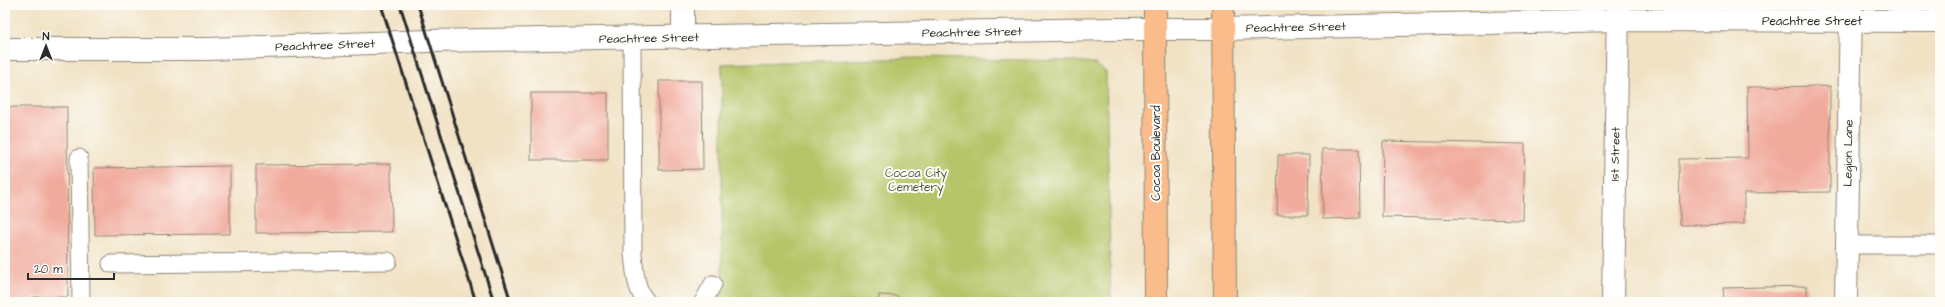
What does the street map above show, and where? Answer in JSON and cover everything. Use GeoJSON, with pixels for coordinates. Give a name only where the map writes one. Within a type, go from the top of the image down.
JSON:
{"type":"FeatureCollection","features":[{"type":"Feature","properties":{"kind":"main road","name":"Cocoa Boulevard"},"geometry":{"type":"LineString","coordinates":[[1155,5],[1156,302]]}},
{"type":"Feature","properties":{"kind":"main road"},"geometry":{"type":"LineString","coordinates":[[1223,5],[1225,302]]}},
{"type":"Feature","properties":{"kind":"street"},"geometry":{"type":"LineString","coordinates":[[683,5],[683,38]]}},
{"type":"Feature","properties":{"kind":"street","name":"Peachtree Street"},"geometry":{"type":"LineString","coordinates":[[5,49],[209,49],[428,41],[683,38],[1155,28],[1223,29],[1618,12],[1851,13],[1940,21]]}},
{"type":"Feature","properties":{"kind":"street","name":"1st Street"},"geometry":{"type":"LineString","coordinates":[[1613,302],[1618,12]]}},
{"type":"Feature","properties":{"kind":"street","name":"Legion Lane"},"geometry":{"type":"LineString","coordinates":[[1846,302],[1851,13]]}},
{"type":"Feature","properties":{"kind":"lane"},"geometry":{"type":"LineString","coordinates":[[632,38],[633,254],[635,280],[647,302]]}},
{"type":"Feature","properties":{"kind":"lane"},"geometry":{"type":"LineString","coordinates":[[79,158],[81,302]]}},
{"type":"Feature","properties":{"kind":"lane"},"geometry":{"type":"LineString","coordinates":[[1847,245],[1940,245]]}},
{"type":"Feature","properties":{"kind":"lane"},"geometry":{"type":"LineString","coordinates":[[111,264],[388,261]]}},
{"type":"Feature","properties":{"kind":"lane"},"geometry":{"type":"LineString","coordinates":[[703,302],[713,284]]}},
{"type":"Feature","properties":{"kind":"green space","name":"Cocoa City Cemetery"},"geometry":{"type":"Polygon","coordinates":[[[915,58],[1074,61],[1094,63],[1106,72],[1111,302],[722,302],[722,64],[915,58]]]}},
{"type":"Feature","properties":{"kind":"building"},"geometry":{"type":"Polygon","coordinates":[[[659,81],[702,81],[703,169],[659,170],[659,81]]]}},
{"type":"Feature","properties":{"kind":"building"},"geometry":{"type":"Polygon","coordinates":[[[1830,86],[1830,192],[1744,193],[1744,224],[1680,225],[1679,159],[1748,158],[1747,87],[1830,86]]]}},
{"type":"Feature","properties":{"kind":"building"},"geometry":{"type":"Polygon","coordinates":[[[531,93],[608,93],[608,160],[531,160],[531,93]]]}},
{"type":"Feature","properties":{"kind":"building"},"geometry":{"type":"Polygon","coordinates":[[[5,107],[67,107],[68,297],[34,297],[34,302],[5,302],[5,107]]]}},
{"type":"Feature","properties":{"kind":"building"},"geometry":{"type":"Polygon","coordinates":[[[1383,141],[1525,144],[1523,220],[1382,217],[1383,141]]]}},
{"type":"Feature","properties":{"kind":"building"},"geometry":{"type":"Polygon","coordinates":[[[1322,149],[1359,149],[1360,218],[1323,219],[1322,149]]]}},
{"type":"Feature","properties":{"kind":"building"},"geometry":{"type":"Polygon","coordinates":[[[1278,155],[1309,155],[1308,215],[1277,215],[1278,155]]]}},
{"type":"Feature","properties":{"kind":"building"},"geometry":{"type":"Polygon","coordinates":[[[391,164],[392,232],[256,233],[256,165],[391,164]]]}},
{"type":"Feature","properties":{"kind":"building"},"geometry":{"type":"Polygon","coordinates":[[[230,166],[230,234],[95,235],[94,168],[230,166]]]}},
{"type":"Feature","properties":{"kind":"building"},"geometry":{"type":"Polygon","coordinates":[[[1807,286],[1807,302],[1724,302],[1723,288],[1807,286]]]}},
{"type":"Feature","properties":{"kind":"building"},"geometry":{"type":"Polygon","coordinates":[[[879,295],[898,296],[898,302],[878,302],[879,295]]]}},
{"type":"Feature","properties":{"kind":"railway"},"geometry":{"type":"LineString","coordinates":[[381,5],[476,302]]}},
{"type":"Feature","properties":{"kind":"railway"},"geometry":{"type":"LineString","coordinates":[[400,5],[494,302]]}},
{"type":"Feature","properties":{"kind":"railway"},"geometry":{"type":"LineString","coordinates":[[418,5],[511,302]]}}]}
